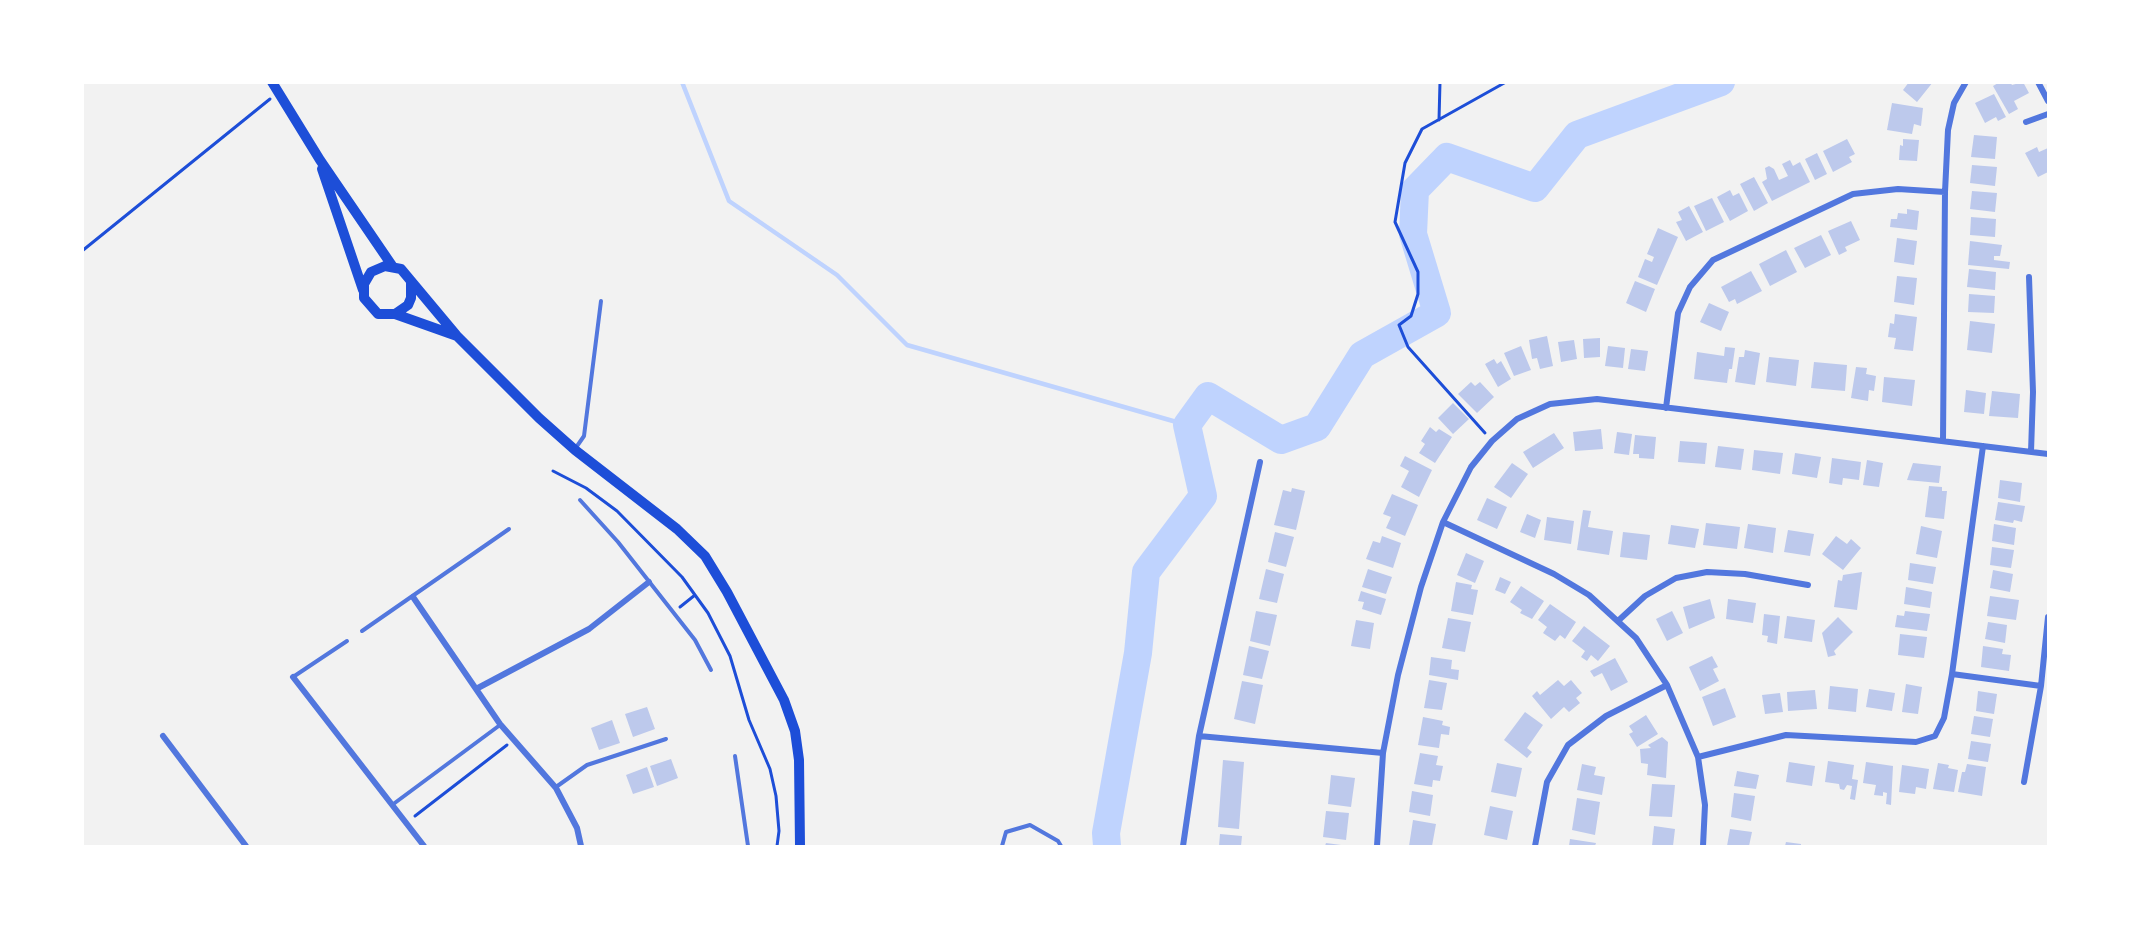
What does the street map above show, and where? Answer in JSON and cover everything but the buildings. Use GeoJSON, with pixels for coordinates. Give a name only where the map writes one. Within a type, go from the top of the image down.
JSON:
{"type":"FeatureCollection","features":[{"type":"Feature","properties":{"kind":"main road"},"geometry":{"type":"LineString","coordinates":[[276,87],[320,160],[393,267]]}},
{"type":"Feature","properties":{"kind":"main road"},"geometry":{"type":"LineString","coordinates":[[320,160],[363,291],[372,309],[386,316],[408,305],[411,298],[411,282]]}},
{"type":"Feature","properties":{"kind":"main road"},"geometry":{"type":"LineString","coordinates":[[363,291],[371,272],[385,266],[401,269],[458,336],[539,418],[575,450],[677,529],[705,556],[727,592],[784,700],[795,731],[799,760],[800,846]]}},
{"type":"Feature","properties":{"kind":"main road"},"geometry":{"type":"LineString","coordinates":[[394,314],[458,336]]}},
{"type":"Feature","properties":{"kind":"street"},"geometry":{"type":"LineString","coordinates":[[1943,441],[1945,192],[1948,130],[1954,103],[1966,82]]}},
{"type":"Feature","properties":{"kind":"street"},"geometry":{"type":"LineString","coordinates":[[2038,82],[2049,101]]}},
{"type":"Feature","properties":{"kind":"street"},"geometry":{"type":"LineString","coordinates":[[2026,122],[2049,114]]}},
{"type":"Feature","properties":{"kind":"street"},"geometry":{"type":"LineString","coordinates":[[1666,408],[1678,313],[1690,287],[1713,260],[1853,194],[1898,189],[1945,192]]}},
{"type":"Feature","properties":{"kind":"street"},"geometry":{"type":"LineString","coordinates":[[2030,277],[2033,392],[2031,452]]}},
{"type":"Feature","properties":{"kind":"street"},"geometry":{"type":"LineString","coordinates":[[1377,846],[1383,753],[1408,631],[1443,522],[1470,467],[1492,441],[1517,419],[1551,404],[1597,399],[2049,454]]}},
{"type":"Feature","properties":{"kind":"street"},"geometry":{"type":"LineString","coordinates":[[1698,757],[1786,735],[1916,742],[1929,740],[1941,726],[1952,674],[1983,446]]}},
{"type":"Feature","properties":{"kind":"street"},"geometry":{"type":"LineString","coordinates":[[1183,846],[1199,736],[1260,462]]}},
{"type":"Feature","properties":{"kind":"street"},"geometry":{"type":"LineString","coordinates":[[1443,522],[1554,574],[1589,595],[1619,620],[1636,638],[1667,685],[1698,757],[1704,805],[1703,846]]}},
{"type":"Feature","properties":{"kind":"street"},"geometry":{"type":"LineString","coordinates":[[1619,620],[1645,596],[1676,578],[1707,572],[1745,574],[1808,585]]}},
{"type":"Feature","properties":{"kind":"street"},"geometry":{"type":"LineString","coordinates":[[476,689],[589,629],[649,582]]}},
{"type":"Feature","properties":{"kind":"street"},"geometry":{"type":"LineString","coordinates":[[413,597],[500,724],[556,788],[577,828],[581,846]]}},
{"type":"Feature","properties":{"kind":"street"},"geometry":{"type":"LineString","coordinates":[[2024,782],[2041,686],[2049,616]]}},
{"type":"Feature","properties":{"kind":"street"},"geometry":{"type":"LineString","coordinates":[[1952,674],[2041,686]]}},
{"type":"Feature","properties":{"kind":"street"},"geometry":{"type":"LineString","coordinates":[[292,677],[424,846]]}},
{"type":"Feature","properties":{"kind":"street"},"geometry":{"type":"LineString","coordinates":[[1535,846],[1547,782],[1568,745],[1606,716],[1667,685]]}},
{"type":"Feature","properties":{"kind":"street"},"geometry":{"type":"LineString","coordinates":[[162,736],[244,846]]}},
{"type":"Feature","properties":{"kind":"street"},"geometry":{"type":"LineString","coordinates":[[1199,736],[1383,753]]}},
{"type":"Feature","properties":{"kind":"lane"},"geometry":{"type":"LineString","coordinates":[[575,450],[584,436],[601,301]]}},
{"type":"Feature","properties":{"kind":"lane"},"geometry":{"type":"LineString","coordinates":[[580,500],[618,542],[695,640],[711,670]]}},
{"type":"Feature","properties":{"kind":"lane"},"geometry":{"type":"LineString","coordinates":[[362,631],[509,530]]}},
{"type":"Feature","properties":{"kind":"lane"},"geometry":{"type":"LineString","coordinates":[[292,677],[347,640]]}},
{"type":"Feature","properties":{"kind":"lane"},"geometry":{"type":"LineString","coordinates":[[392,805],[500,724]]}},
{"type":"Feature","properties":{"kind":"lane"},"geometry":{"type":"LineString","coordinates":[[556,788],[587,765],[666,739]]}},
{"type":"Feature","properties":{"kind":"lane"},"geometry":{"type":"LineString","coordinates":[[735,756],[748,846]]}},
{"type":"Feature","properties":{"kind":"lane"},"geometry":{"type":"LineString","coordinates":[[1002,846],[1006,832],[1030,825],[1058,841],[1061,846]]}},
{"type":"Feature","properties":{"kind":"path"},"geometry":{"type":"LineString","coordinates":[[1439,120],[1440,82]]}},
{"type":"Feature","properties":{"kind":"path"},"geometry":{"type":"LineString","coordinates":[[1492,441],[1408,346],[1400,325],[1411,316],[1418,294],[1418,272],[1395,222],[1405,163],[1422,129],[1506,82]]}},
{"type":"Feature","properties":{"kind":"path"},"geometry":{"type":"LineString","coordinates":[[82,251],[276,87]]}},
{"type":"Feature","properties":{"kind":"path"},"geometry":{"type":"LineString","coordinates":[[673,612],[695,595]]}},
{"type":"Feature","properties":{"kind":"path"},"geometry":{"type":"LineString","coordinates":[[406,823],[514,741]]}},
{"type":"Feature","properties":{"kind":"waterway"},"geometry":{"type":"LineString","coordinates":[[682,82],[729,201],[837,275],[907,345],[1187,425]]}},
{"type":"Feature","properties":{"kind":"waterway"},"geometry":{"type":"LineString","coordinates":[[1107,846],[1106,833],[1138,653],[1146,572],[1203,496],[1187,425],[1208,396],[1281,440],[1317,427],[1362,355],[1437,313],[1413,234],[1415,190],[1447,157],[1535,188],[1577,135],[1721,82]]}}]}
